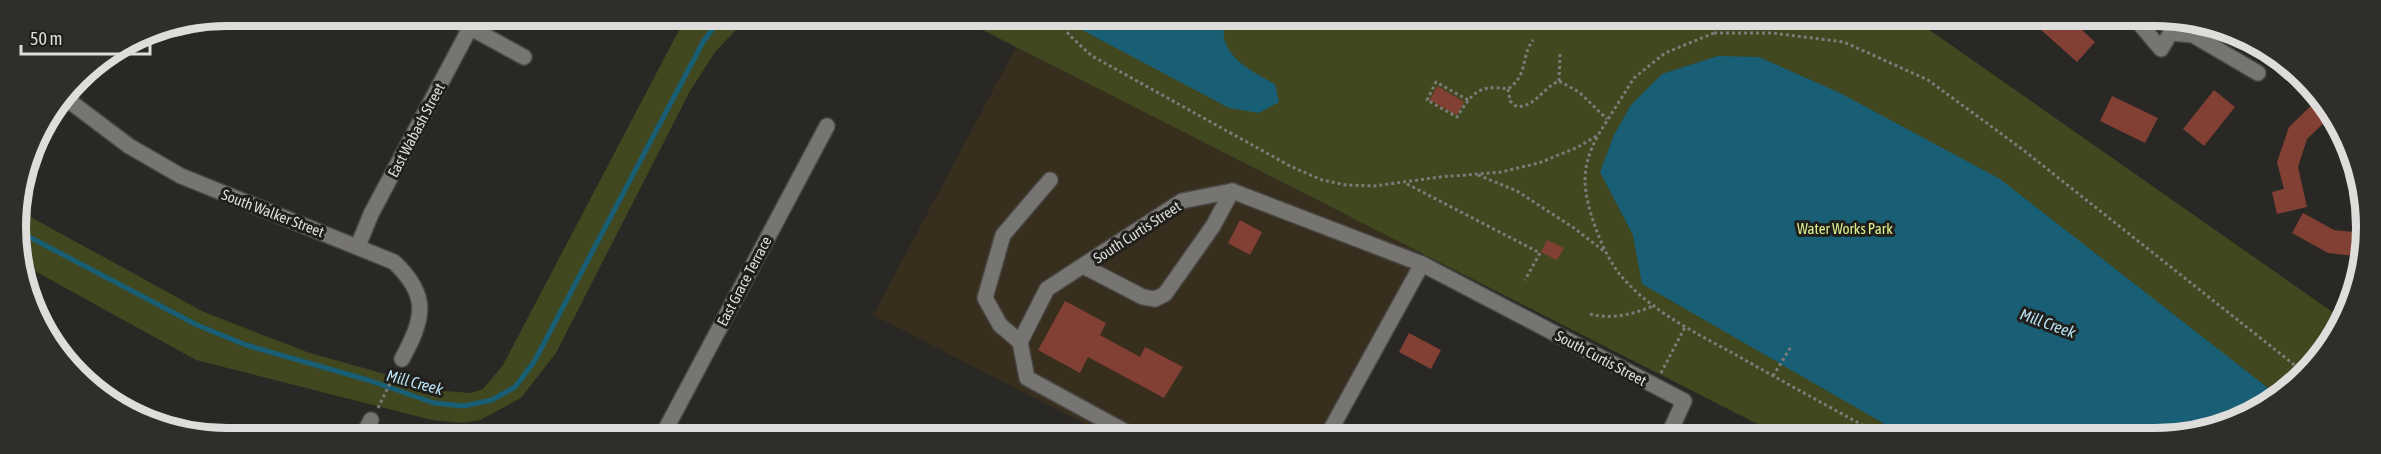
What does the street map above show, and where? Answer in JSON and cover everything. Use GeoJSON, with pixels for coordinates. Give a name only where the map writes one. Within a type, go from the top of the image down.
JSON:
{"type":"FeatureCollection","features":[{"type":"Feature","properties":{"kind":"street","name":"East Wabash Street"},"geometry":{"type":"LineString","coordinates":[[358,246],[371,214],[471,26]]}},
{"type":"Feature","properties":{"kind":"street"},"geometry":{"type":"LineString","coordinates":[[481,26],[524,57]]}},
{"type":"Feature","properties":{"kind":"street"},"geometry":{"type":"LineString","coordinates":[[2141,26],[2161,49],[2174,27]]}},
{"type":"Feature","properties":{"kind":"street"},"geometry":{"type":"LineString","coordinates":[[2171,33],[2193,35],[2258,73]]}},
{"type":"Feature","properties":{"kind":"street","name":"South Walker Street"},"geometry":{"type":"LineString","coordinates":[[69,101],[129,147],[181,176],[394,262],[408,275],[418,294],[420,313],[417,332],[402,359]]}},
{"type":"Feature","properties":{"kind":"street","name":"East Grace Terrace"},"geometry":{"type":"LineString","coordinates":[[666,428],[827,126]]}},
{"type":"Feature","properties":{"kind":"street"},"geometry":{"type":"LineString","coordinates":[[1050,180],[1004,235],[986,298],[1000,325],[1020,342],[1027,378],[1119,428]]}},
{"type":"Feature","properties":{"kind":"street"},"geometry":{"type":"LineString","coordinates":[[1083,266],[1143,297],[1155,299],[1165,294],[1213,226],[1232,191]]}},
{"type":"Feature","properties":{"kind":"street","name":"South Curtis Street"},"geometry":{"type":"LineString","coordinates":[[1020,342],[1047,289],[1182,201],[1232,191],[1422,264],[1684,401],[1671,428]]}},
{"type":"Feature","properties":{"kind":"street"},"geometry":{"type":"LineString","coordinates":[[1332,428],[1422,264]]}},
{"type":"Feature","properties":{"kind":"street"},"geometry":{"type":"LineString","coordinates":[[367,428],[372,420]]}},
{"type":"Feature","properties":{"kind":"path"},"geometry":{"type":"LineString","coordinates":[[1064,26],[1069,35],[1092,56],[1290,166],[1322,180],[1346,185],[1374,186],[1501,172],[1539,163],[1578,147],[1598,135]]}},
{"type":"Feature","properties":{"kind":"path"},"geometry":{"type":"LineString","coordinates":[[1714,26],[1714,33]]}},
{"type":"Feature","properties":{"kind":"path"},"geometry":{"type":"LineString","coordinates":[[1868,428],[1685,327],[1622,277],[1607,254],[1591,211],[1585,182],[1588,155],[1607,119],[1634,78],[1665,53],[1714,33],[1772,33],[1844,42],[1928,80],[2022,149],[2297,368]]}},
{"type":"Feature","properties":{"kind":"path"},"geometry":{"type":"LineString","coordinates":[[1508,89],[1522,76],[1526,51],[1533,40]]}},
{"type":"Feature","properties":{"kind":"path"},"geometry":{"type":"LineString","coordinates":[[1558,81],[1560,54]]}},
{"type":"Feature","properties":{"kind":"path"},"geometry":{"type":"LineString","coordinates":[[1558,81],[1579,92],[1607,119]]}},
{"type":"Feature","properties":{"kind":"path"},"geometry":{"type":"LineString","coordinates":[[1508,89],[1510,101],[1517,107],[1528,106],[1548,86],[1558,81]]}},
{"type":"Feature","properties":{"kind":"path"},"geometry":{"type":"LineString","coordinates":[[1468,100],[1436,82],[1427,100],[1457,117],[1474,93],[1490,86],[1508,89]]}},
{"type":"Feature","properties":{"kind":"path"},"geometry":{"type":"LineString","coordinates":[[1477,174],[1517,190],[1574,228],[1607,254]]}},
{"type":"Feature","properties":{"kind":"path"},"geometry":{"type":"LineString","coordinates":[[1405,183],[1540,253],[1525,280]]}},
{"type":"Feature","properties":{"kind":"path"},"geometry":{"type":"LineString","coordinates":[[1590,314],[1600,317],[1637,313],[1655,305]]}},
{"type":"Feature","properties":{"kind":"path"},"geometry":{"type":"LineString","coordinates":[[1654,386],[1685,327]]}},
{"type":"Feature","properties":{"kind":"path"},"geometry":{"type":"LineString","coordinates":[[1773,376],[1791,345]]}},
{"type":"Feature","properties":{"kind":"path"},"geometry":{"type":"LineString","coordinates":[[372,420],[402,359]]}},
{"type":"Feature","properties":{"kind":"shaded area"},"geometry":{"type":"Polygon","coordinates":[[[1016,47],[1417,251],[1413,288],[1338,428],[1093,428],[873,315],[1016,47]]]}},
{"type":"Feature","properties":{"kind":"green space"},"geometry":{"type":"Polygon","coordinates":[[[681,26],[740,26],[715,52],[690,91],[556,353],[521,398],[480,420],[462,423],[432,420],[196,360],[30,268],[27,253],[26,214],[204,312],[307,352],[445,391],[471,393],[483,389],[503,365],[681,26]]]}},
{"type":"Feature","properties":{"kind":"green space","name":"Water Works Park"},"geometry":{"type":"Polygon","coordinates":[[[975,26],[1924,26],[2336,314],[2322,339],[2305,360],[2277,387],[2255,402],[2206,422],[2167,428],[1765,428],[975,26]]]}},
{"type":"Feature","properties":{"kind":"water"},"geometry":{"type":"Polygon","coordinates":[[[1082,26],[1224,26],[1225,41],[1229,50],[1244,66],[1275,84],[1279,102],[1259,113],[1229,108],[1084,31],[1082,26]]]}},
{"type":"Feature","properties":{"kind":"water"},"geometry":{"type":"Polygon","coordinates":[[[1718,56],[1759,57],[1840,93],[2000,179],[2272,391],[2255,402],[2231,413],[2206,422],[2180,427],[1892,428],[1642,284],[1633,235],[1600,172],[1614,135],[1631,105],[1662,74],[1718,56]]]}},
{"type":"Feature","properties":{"kind":"building"},"geometry":{"type":"Polygon","coordinates":[[[2041,26],[2078,26],[2095,42],[2077,62],[2039,28],[2041,26]]]}},
{"type":"Feature","properties":{"kind":"building"},"geometry":{"type":"Polygon","coordinates":[[[1437,86],[1464,102],[1457,115],[1430,100],[1437,86]]]}},
{"type":"Feature","properties":{"kind":"building"},"geometry":{"type":"Polygon","coordinates":[[[2214,90],[2235,107],[2204,146],[2183,129],[2214,90]]]}},
{"type":"Feature","properties":{"kind":"building"},"geometry":{"type":"Polygon","coordinates":[[[2112,96],[2158,118],[2145,143],[2100,121],[2112,96]]]}},
{"type":"Feature","properties":{"kind":"building"},"geometry":{"type":"Polygon","coordinates":[[[2313,103],[2326,121],[2307,139],[2298,167],[2307,207],[2277,214],[2272,192],[2284,189],[2277,162],[2289,127],[2313,103]]]}},
{"type":"Feature","properties":{"kind":"building"},"geometry":{"type":"Polygon","coordinates":[[[2303,213],[2334,230],[2355,232],[2354,256],[2328,253],[2292,233],[2303,213]]]}},
{"type":"Feature","properties":{"kind":"building"},"geometry":{"type":"Polygon","coordinates":[[[1240,220],[1262,232],[1250,255],[1228,243],[1240,220]]]}},
{"type":"Feature","properties":{"kind":"building"},"geometry":{"type":"Polygon","coordinates":[[[1547,240],[1564,248],[1557,260],[1541,252],[1547,240]]]}},
{"type":"Feature","properties":{"kind":"building"},"geometry":{"type":"Polygon","coordinates":[[[1065,301],[1106,323],[1100,335],[1140,357],[1145,347],[1183,367],[1164,398],[1088,357],[1080,373],[1038,350],[1065,301]]]}},
{"type":"Feature","properties":{"kind":"building"},"geometry":{"type":"Polygon","coordinates":[[[1409,333],[1441,350],[1431,369],[1399,352],[1409,333]]]}},
{"type":"Feature","properties":{"kind":"waterway","name":"Mill Creek"},"geometry":{"type":"LineString","coordinates":[[26,235],[197,325],[246,345],[368,380],[434,403],[464,406],[492,400],[515,387],[534,362],[703,42],[715,26]]}}]}
